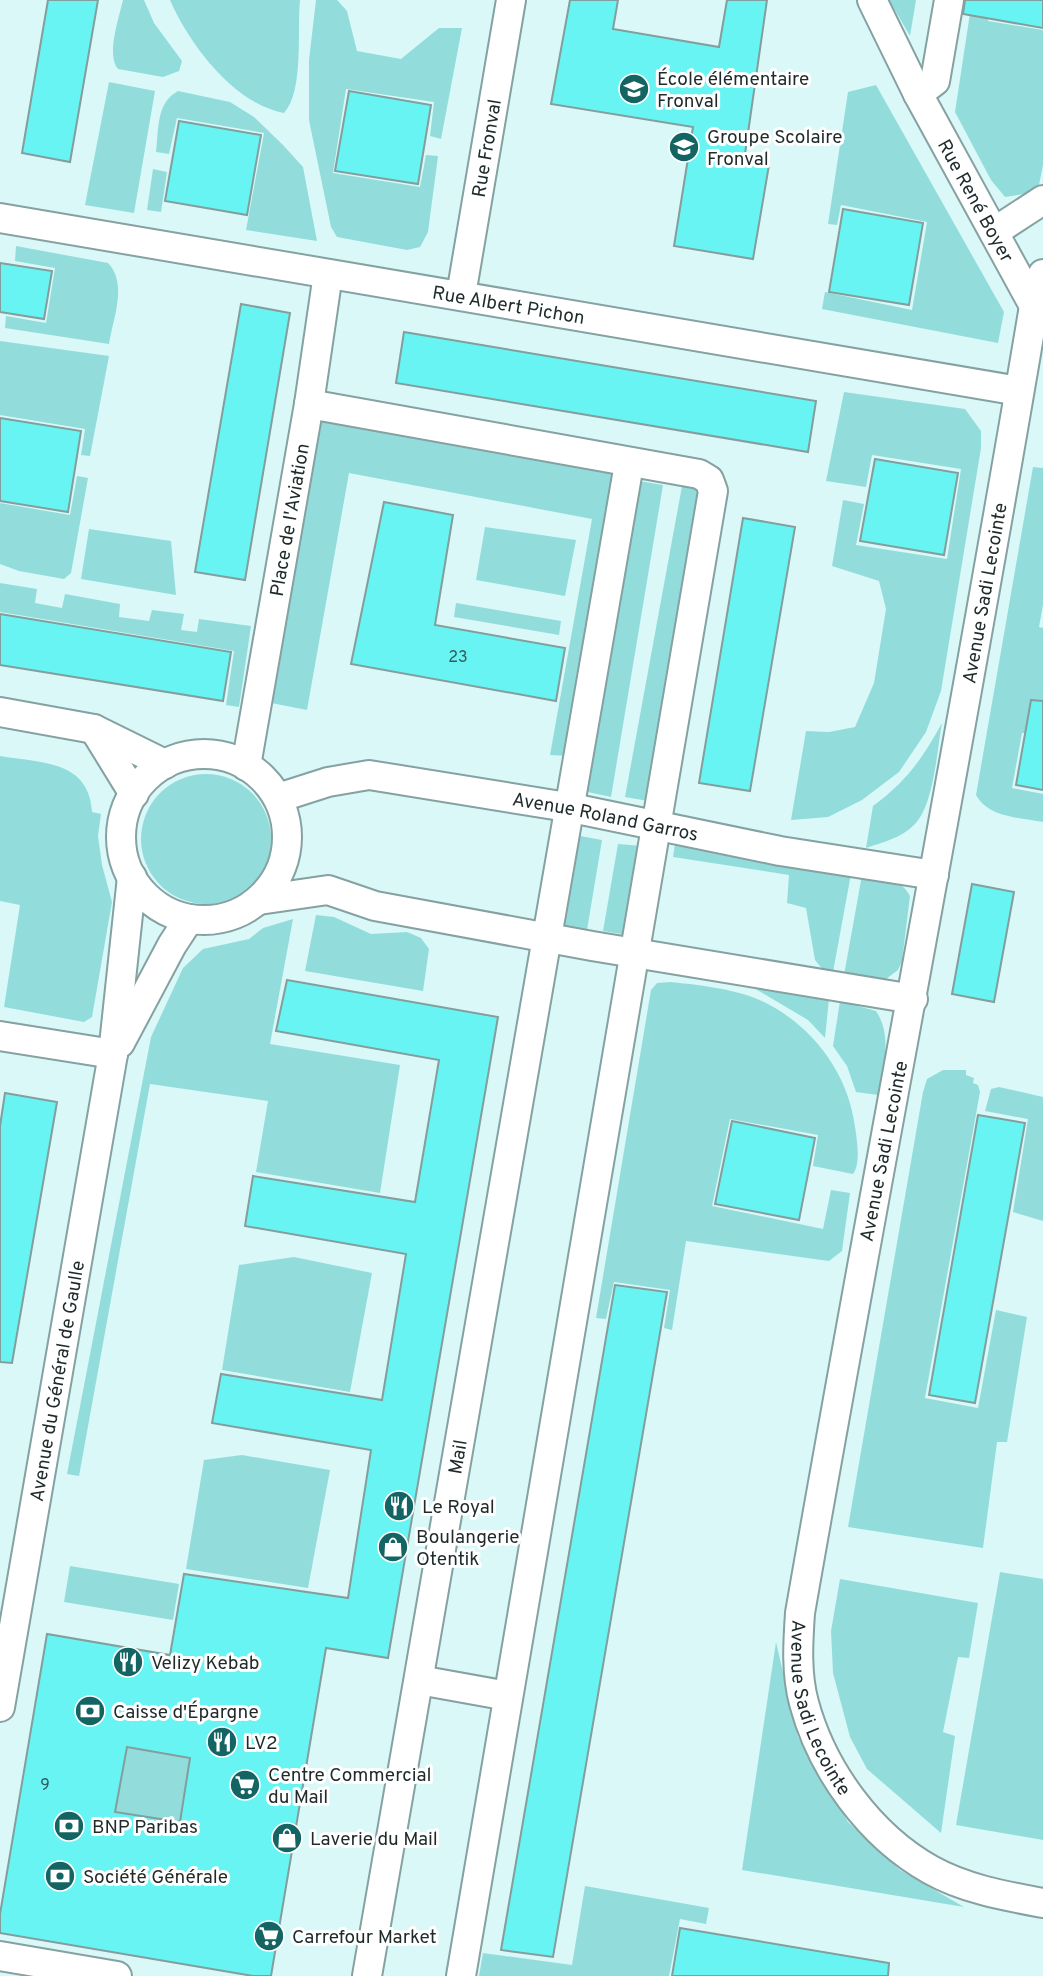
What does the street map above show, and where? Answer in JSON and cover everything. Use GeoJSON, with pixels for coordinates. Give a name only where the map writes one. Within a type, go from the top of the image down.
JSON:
{"type":"FeatureCollection","features":[{"type":"Feature","properties":{"kind":"street","name":"Rue Fronval"},"geometry":{"type":"LineString","coordinates":[[461,295],[511,0]]}},
{"type":"Feature","properties":{"kind":"street","name":"Rue René Boyer"},"geometry":{"type":"LineString","coordinates":[[872,0],[918,94],[1034,306]]}},
{"type":"Feature","properties":{"kind":"street"},"geometry":{"type":"LineString","coordinates":[[918,94],[935,81],[949,0]]}},
{"type":"Feature","properties":{"kind":"street"},"geometry":{"type":"LineString","coordinates":[[994,232],[1043,200]]}},
{"type":"Feature","properties":{"kind":"street","name":"Rue Albert Pichon"},"geometry":{"type":"LineString","coordinates":[[0,218],[1019,391]]}},
{"type":"Feature","properties":{"kind":"street","name":"Place de l'Aviation"},"geometry":{"type":"LineString","coordinates":[[246,765],[309,404],[328,274]]}},
{"type":"Feature","properties":{"kind":"street","name":"Avenue Sadi Lecointe"},"geometry":{"type":"LineString","coordinates":[[1043,274],[1034,306],[913,999],[854,1303],[800,1613],[798,1653],[803,1702],[818,1743],[838,1779],[865,1816],[898,1847],[931,1870],[989,1893],[1043,1903]]}},
{"type":"Feature","properties":{"kind":"street"},"geometry":{"type":"LineString","coordinates":[[309,404],[629,464],[699,474],[709,480],[713,491],[461,1976]]}},
{"type":"Feature","properties":{"kind":"street","name":"Mail"},"geometry":{"type":"LineString","coordinates":[[368,1976],[567,807],[629,464]]}},
{"type":"Feature","properties":{"kind":"street"},"geometry":{"type":"LineString","coordinates":[[0,712],[94,729],[165,764]]}},
{"type":"Feature","properties":{"kind":"street"},"geometry":{"type":"LineString","coordinates":[[94,729],[134,794]]}},
{"type":"Feature","properties":{"kind":"street"},"geometry":{"type":"LineString","coordinates":[[259,900],[274,883],[285,852],[285,819],[278,798],[264,780],[246,765],[206,754],[185,756],[165,764],[147,777],[126,810],[122,844],[132,877],[156,904],[189,919],[227,917],[259,900],[328,890],[375,906],[913,999]]}},
{"type":"Feature","properties":{"kind":"street","name":"Avenue Roland Garros"},"geometry":{"type":"LineString","coordinates":[[278,798],[328,782],[369,775],[567,807],[655,827],[934,875]]}},
{"type":"Feature","properties":{"kind":"street","name":"Avenue du Général de Gaulle"},"geometry":{"type":"LineString","coordinates":[[0,1707],[113,1054],[132,877]]}},
{"type":"Feature","properties":{"kind":"street","name":"Avenue du Général de Gaulle"},"geometry":{"type":"LineString","coordinates":[[113,1054],[189,919]]}},
{"type":"Feature","properties":{"kind":"street"},"geometry":{"type":"LineString","coordinates":[[0,1036],[113,1054]]}},
{"type":"Feature","properties":{"kind":"street"},"geometry":{"type":"LineString","coordinates":[[419,1680],[508,1696]]}},
{"type":"Feature","properties":{"kind":"street"},"geometry":{"type":"LineString","coordinates":[[0,1956],[117,1976]]}},
{"type":"Feature","properties":{"kind":"shaded area"},"geometry":{"type":"Polygon","coordinates":[[[123,0],[144,0],[154,23],[182,61],[179,71],[163,77],[118,69],[113,45],[123,0]]]}},
{"type":"Feature","properties":{"kind":"shaded area"},"geometry":{"type":"Polygon","coordinates":[[[170,0],[300,0],[295,91],[284,113],[248,98],[215,70],[189,35],[170,0]]]}},
{"type":"Feature","properties":{"kind":"shaded area"},"geometry":{"type":"Polygon","coordinates":[[[316,0],[337,0],[347,11],[357,51],[401,59],[439,28],[462,28],[441,139],[430,136],[434,102],[346,89],[333,173],[420,187],[426,155],[438,156],[428,232],[420,247],[407,250],[337,237],[331,227],[309,120],[309,60],[316,0]]]}},
{"type":"Feature","properties":{"kind":"shaded area"},"geometry":{"type":"Polygon","coordinates":[[[889,0],[916,0],[910,36],[889,0]]]}},
{"type":"Feature","properties":{"kind":"shaded area"},"geometry":{"type":"Polygon","coordinates":[[[972,0],[991,0],[988,21],[1043,30],[1043,165],[1039,185],[1024,194],[1005,197],[991,180],[955,112],[972,0]]]}},
{"type":"Feature","properties":{"kind":"shaded area"},"geometry":{"type":"Polygon","coordinates":[[[109,82],[155,91],[134,213],[85,205],[109,82]]]}},
{"type":"Feature","properties":{"kind":"shaded area"},"geometry":{"type":"Polygon","coordinates":[[[876,85],[1004,312],[998,343],[822,309],[825,292],[912,310],[927,222],[841,205],[837,225],[828,224],[848,92],[876,85]]]}},
{"type":"Feature","properties":{"kind":"shaded area"},"geometry":{"type":"Polygon","coordinates":[[[178,91],[230,102],[254,117],[283,145],[303,167],[317,241],[246,230],[264,133],[177,118],[169,154],[156,152],[162,109],[178,91]]]}},
{"type":"Feature","properties":{"kind":"shaded area"},"geometry":{"type":"Polygon","coordinates":[[[153,169],[167,172],[161,212],[147,210],[153,169]]]}},
{"type":"Feature","properties":{"kind":"shaded area"},"geometry":{"type":"Polygon","coordinates":[[[16,246],[108,263],[114,271],[118,291],[109,344],[5,328],[6,316],[46,323],[55,268],[15,261],[16,246]]]}},
{"type":"Feature","properties":{"kind":"shaded area"},"geometry":{"type":"Polygon","coordinates":[[[0,341],[109,356],[90,456],[81,455],[85,429],[0,415],[0,341]]]}},
{"type":"Feature","properties":{"kind":"shaded area"},"geometry":{"type":"Polygon","coordinates":[[[844,392],[965,409],[981,431],[981,448],[941,691],[926,732],[899,772],[862,800],[828,817],[791,820],[806,731],[829,732],[855,727],[874,683],[886,609],[879,581],[832,566],[843,500],[864,504],[856,545],[947,559],[961,469],[872,455],[866,487],[826,481],[844,392]]]}},
{"type":"Feature","properties":{"kind":"shaded area"},"geometry":{"type":"Polygon","coordinates":[[[316,420],[617,474],[567,756],[550,755],[592,519],[349,473],[307,710],[266,702],[316,420]]]}},
{"type":"Feature","properties":{"kind":"shaded area"},"geometry":{"type":"Polygon","coordinates":[[[1033,467],[1043,468],[1043,605],[1039,627],[1043,628],[1043,733],[1022,733],[1012,788],[1043,794],[1043,822],[996,812],[982,803],[976,795],[1033,467]]]}},
{"type":"Feature","properties":{"kind":"shaded area"},"geometry":{"type":"Polygon","coordinates":[[[77,476],[88,478],[71,573],[64,579],[19,571],[0,564],[0,503],[70,515],[77,476]]]}},
{"type":"Feature","properties":{"kind":"shaded area"},"geometry":{"type":"Polygon","coordinates":[[[639,481],[663,485],[611,797],[583,791],[639,481]]]}},
{"type":"Feature","properties":{"kind":"shaded area"},"geometry":{"type":"Polygon","coordinates":[[[682,486],[703,489],[648,801],[625,797],[682,486]]]}},
{"type":"Feature","properties":{"kind":"shaded area"},"geometry":{"type":"Polygon","coordinates":[[[485,527],[576,540],[565,596],[476,580],[485,527]]]}},
{"type":"Feature","properties":{"kind":"shaded area"},"geometry":{"type":"Polygon","coordinates":[[[89,529],[171,541],[176,595],[81,579],[89,529]]]}},
{"type":"Feature","properties":{"kind":"shaded area"},"geometry":{"type":"Polygon","coordinates":[[[0,583],[37,589],[35,603],[62,608],[65,594],[120,604],[119,617],[149,621],[152,610],[184,614],[181,630],[197,632],[199,619],[251,626],[239,707],[226,705],[234,651],[0,612],[0,583]]]}},
{"type":"Feature","properties":{"kind":"shaded area"},"geometry":{"type":"Polygon","coordinates":[[[456,603],[561,621],[559,635],[454,617],[456,603]]]}},
{"type":"Feature","properties":{"kind":"shaded area"},"geometry":{"type":"Polygon","coordinates":[[[942,723],[931,790],[921,815],[904,833],[866,848],[873,806],[913,769],[942,723]]]}},
{"type":"Feature","properties":{"kind":"shaded area"},"geometry":{"type":"Polygon","coordinates":[[[0,756],[46,763],[72,773],[82,782],[89,795],[92,812],[101,814],[98,836],[102,865],[112,902],[92,1017],[84,1022],[4,1007],[20,905],[0,901],[0,756]]]}},
{"type":"Feature","properties":{"kind":"shaded area"},"geometry":{"type":"Polygon","coordinates":[[[206,774],[231,779],[252,793],[266,814],[271,839],[266,864],[252,885],[231,899],[206,904],[181,899],[160,885],[146,864],[141,839],[146,814],[160,793],[181,779],[206,774]]]}},
{"type":"Feature","properties":{"kind":"shaded area"},"geometry":{"type":"Polygon","coordinates":[[[575,835],[602,840],[587,930],[560,927],[575,835]]]}},
{"type":"Feature","properties":{"kind":"shaded area"},"geometry":{"type":"Polygon","coordinates":[[[618,844],[642,846],[627,935],[603,931],[618,844]]]}},
{"type":"Feature","properties":{"kind":"shaded area"},"geometry":{"type":"Polygon","coordinates":[[[675,844],[851,874],[833,972],[824,971],[815,960],[806,908],[787,903],[789,875],[673,857],[675,844]]]}},
{"type":"Feature","properties":{"kind":"shaded area"},"geometry":{"type":"Polygon","coordinates":[[[862,875],[896,882],[910,896],[902,961],[898,970],[886,979],[844,975],[862,875]]]}},
{"type":"Feature","properties":{"kind":"shaded area"},"geometry":{"type":"Polygon","coordinates":[[[316,915],[334,917],[371,934],[407,932],[421,938],[429,949],[423,991],[305,971],[316,915]]]}},
{"type":"Feature","properties":{"kind":"shaded area"},"geometry":{"type":"Polygon","coordinates":[[[293,919],[270,1044],[400,1065],[380,1193],[256,1172],[268,1101],[150,1084],[79,1476],[67,1474],[151,1037],[183,968],[203,949],[249,939],[263,928],[293,919]]]}},
{"type":"Feature","properties":{"kind":"shaded area"},"geometry":{"type":"Polygon","coordinates":[[[671,982],[724,989],[755,998],[792,1019],[808,1033],[822,1049],[844,1086],[851,1106],[858,1151],[853,1174],[813,1166],[818,1135],[730,1119],[712,1206],[823,1229],[831,1190],[850,1193],[842,1251],[829,1261],[686,1241],[672,1330],[664,1328],[670,1290],[614,1282],[606,1319],[596,1318],[651,990],[657,983],[671,982]]]}},
{"type":"Feature","properties":{"kind":"shaded area"},"geometry":{"type":"Polygon","coordinates":[[[754,988],[829,999],[825,1038],[808,1020],[754,988]]]}},
{"type":"Feature","properties":{"kind":"shaded area"},"geometry":{"type":"Polygon","coordinates":[[[840,1001],[876,1011],[881,1021],[885,1052],[878,1095],[856,1092],[847,1066],[833,1046],[840,1001]]]}},
{"type":"Feature","properties":{"kind":"shaded area"},"geometry":{"type":"Polygon","coordinates":[[[943,1070],[966,1070],[966,1075],[974,1078],[973,1083],[978,1085],[980,1092],[925,1398],[978,1408],[996,1310],[1027,1317],[1007,1442],[997,1442],[983,1548],[848,1527],[923,1092],[927,1079],[943,1070]]]}},
{"type":"Feature","properties":{"kind":"shaded area"},"geometry":{"type":"Polygon","coordinates":[[[999,1087],[1043,1097],[1043,1221],[1013,1212],[1028,1119],[985,1111],[991,1089],[999,1087]]]}},
{"type":"Feature","properties":{"kind":"shaded area"},"geometry":{"type":"Polygon","coordinates":[[[294,1257],[372,1273],[350,1392],[222,1370],[239,1265],[294,1257]]]}},
{"type":"Feature","properties":{"kind":"shaded area"},"geometry":{"type":"Polygon","coordinates":[[[242,1455],[330,1470],[308,1588],[186,1569],[204,1460],[242,1455]]]}},
{"type":"Feature","properties":{"kind":"shaded area"},"geometry":{"type":"Polygon","coordinates":[[[70,1566],[179,1584],[173,1620],[64,1602],[70,1566]]]}},
{"type":"Feature","properties":{"kind":"shaded area"},"geometry":{"type":"Polygon","coordinates":[[[1000,1572],[1043,1579],[1043,1840],[956,1825],[1000,1572]]]}},
{"type":"Feature","properties":{"kind":"shaded area"},"geometry":{"type":"Polygon","coordinates":[[[840,1579],[978,1603],[969,1658],[958,1657],[943,1732],[955,1736],[941,1833],[867,1769],[850,1737],[833,1673],[831,1631],[840,1579]]]}},
{"type":"Feature","properties":{"kind":"shaded area"},"geometry":{"type":"Polygon","coordinates":[[[776,1642],[798,1737],[848,1822],[900,1870],[964,1907],[742,1870],[776,1642]]]}},
{"type":"Feature","properties":{"kind":"shaded area"},"geometry":{"type":"Polygon","coordinates":[[[127,1747],[190,1758],[180,1822],[115,1812],[127,1747]]]}},
{"type":"Feature","properties":{"kind":"shaded area"},"geometry":{"type":"Polygon","coordinates":[[[585,1886],[709,1908],[706,1924],[680,1919],[669,1976],[479,1976],[483,1953],[572,1965],[585,1886]]]}},
{"type":"Feature","properties":{"kind":"building"},"geometry":{"type":"Polygon","coordinates":[[[48,0],[98,0],[70,162],[22,153],[48,0]]]}},
{"type":"Feature","properties":{"kind":"building"},"geometry":{"type":"Polygon","coordinates":[[[570,0],[618,0],[613,29],[719,47],[727,0],[767,0],[744,161],[769,165],[753,259],[674,246],[693,127],[551,104],[570,0]]]}},
{"type":"Feature","properties":{"kind":"building"},"geometry":{"type":"Polygon","coordinates":[[[965,0],[1043,0],[1043,28],[963,14],[965,0]]]}},
{"type":"Feature","properties":{"kind":"building"},"geometry":{"type":"Polygon","coordinates":[[[349,91],[431,105],[418,184],[335,171],[349,91]]]}},
{"type":"Feature","properties":{"kind":"building"},"geometry":{"type":"Polygon","coordinates":[[[179,121],[261,135],[247,215],[165,201],[179,121]]]}},
{"type":"Feature","properties":{"kind":"building"},"geometry":{"type":"Polygon","coordinates":[[[843,209],[923,223],[909,305],[829,292],[843,209]]]}},
{"type":"Feature","properties":{"kind":"building"},"geometry":{"type":"Polygon","coordinates":[[[0,263],[52,271],[44,319],[0,312],[0,263]]]}},
{"type":"Feature","properties":{"kind":"building"},"geometry":{"type":"Polygon","coordinates":[[[241,304],[290,313],[245,580],[195,572],[241,304]]]}},
{"type":"Feature","properties":{"kind":"building"},"geometry":{"type":"Polygon","coordinates":[[[404,332],[816,401],[808,452],[396,383],[404,332]]]}},
{"type":"Feature","properties":{"kind":"building"},"geometry":{"type":"Polygon","coordinates":[[[0,418],[81,431],[68,512],[0,501],[0,418]]]}},
{"type":"Feature","properties":{"kind":"building"},"geometry":{"type":"Polygon","coordinates":[[[875,459],[958,473],[944,555],[860,541],[875,459]]]}},
{"type":"Feature","properties":{"kind":"building"},"geometry":{"type":"Polygon","coordinates":[[[384,502],[453,515],[435,625],[565,648],[556,701],[351,664],[384,502]]]}},
{"type":"Feature","properties":{"kind":"building"},"geometry":{"type":"Polygon","coordinates":[[[743,518],[795,527],[750,791],[699,783],[743,518]]]}},
{"type":"Feature","properties":{"kind":"building"},"geometry":{"type":"Polygon","coordinates":[[[0,614],[231,652],[223,701],[0,665],[0,614]]]}},
{"type":"Feature","properties":{"kind":"building"},"geometry":{"type":"Polygon","coordinates":[[[1031,700],[1043,701],[1043,790],[1016,785],[1031,700]]]}},
{"type":"Feature","properties":{"kind":"building"},"geometry":{"type":"Polygon","coordinates":[[[972,884],[1014,892],[994,1002],[952,994],[972,884]]]}},
{"type":"Feature","properties":{"kind":"building"},"geometry":{"type":"Polygon","coordinates":[[[287,980],[498,1017],[388,1658],[326,1648],[271,1976],[253,1976],[0,1933],[0,1914],[47,1634],[170,1655],[184,1574],[348,1598],[371,1450],[212,1423],[221,1374],[382,1400],[406,1254],[245,1226],[253,1176],[415,1202],[439,1060],[276,1031],[287,980]],[[127,1747],[115,1812],[180,1822],[190,1758],[127,1747]]]}},
{"type":"Feature","properties":{"kind":"building"},"geometry":{"type":"Polygon","coordinates":[[[5,1093],[57,1102],[12,1363],[0,1362],[0,1126],[5,1093]]]}},
{"type":"Feature","properties":{"kind":"building"},"geometry":{"type":"Polygon","coordinates":[[[978,1115],[1025,1123],[975,1403],[929,1395],[978,1115]]]}},
{"type":"Feature","properties":{"kind":"building"},"geometry":{"type":"Polygon","coordinates":[[[732,1121],[815,1138],[799,1220],[715,1204],[732,1121]]]}},
{"type":"Feature","properties":{"kind":"building"},"geometry":{"type":"Polygon","coordinates":[[[615,1285],[667,1292],[553,1957],[501,1950],[615,1285]]]}},
{"type":"Feature","properties":{"kind":"building"},"geometry":{"type":"Polygon","coordinates":[[[680,1928],[889,1963],[888,1976],[672,1976],[680,1928]]]}},
{"type":"Feature","properties":{"kind":"place","name":"École élémentaire Fronval"},"geometry":{"type":"Point","coordinates":[634,89]}},
{"type":"Feature","properties":{"kind":"place","name":"Groupe Scolaire Fronval"},"geometry":{"type":"Point","coordinates":[684,147]}},
{"type":"Feature","properties":{"kind":"place","name":"Le Royal"},"geometry":{"type":"Point","coordinates":[399,1506]}},
{"type":"Feature","properties":{"kind":"place","name":"Boulangerie Otentik"},"geometry":{"type":"Point","coordinates":[393,1547]}},
{"type":"Feature","properties":{"kind":"place","name":"Velizy Kebab"},"geometry":{"type":"Point","coordinates":[128,1662]}},
{"type":"Feature","properties":{"kind":"place","name":"Caisse d'Épargne"},"geometry":{"type":"Point","coordinates":[90,1711]}},
{"type":"Feature","properties":{"kind":"place","name":"LV2"},"geometry":{"type":"Point","coordinates":[222,1742]}},
{"type":"Feature","properties":{"kind":"place","name":"Centre Commercial du Mail"},"geometry":{"type":"Point","coordinates":[245,1785]}},
{"type":"Feature","properties":{"kind":"place","name":"BNP Paribas"},"geometry":{"type":"Point","coordinates":[69,1826]}},
{"type":"Feature","properties":{"kind":"place","name":"Laverie du Mail"},"geometry":{"type":"Point","coordinates":[287,1838]}},
{"type":"Feature","properties":{"kind":"place","name":"Société Générale"},"geometry":{"type":"Point","coordinates":[60,1876]}},
{"type":"Feature","properties":{"kind":"place","name":"Carrefour Market"},"geometry":{"type":"Point","coordinates":[269,1936]}}]}
